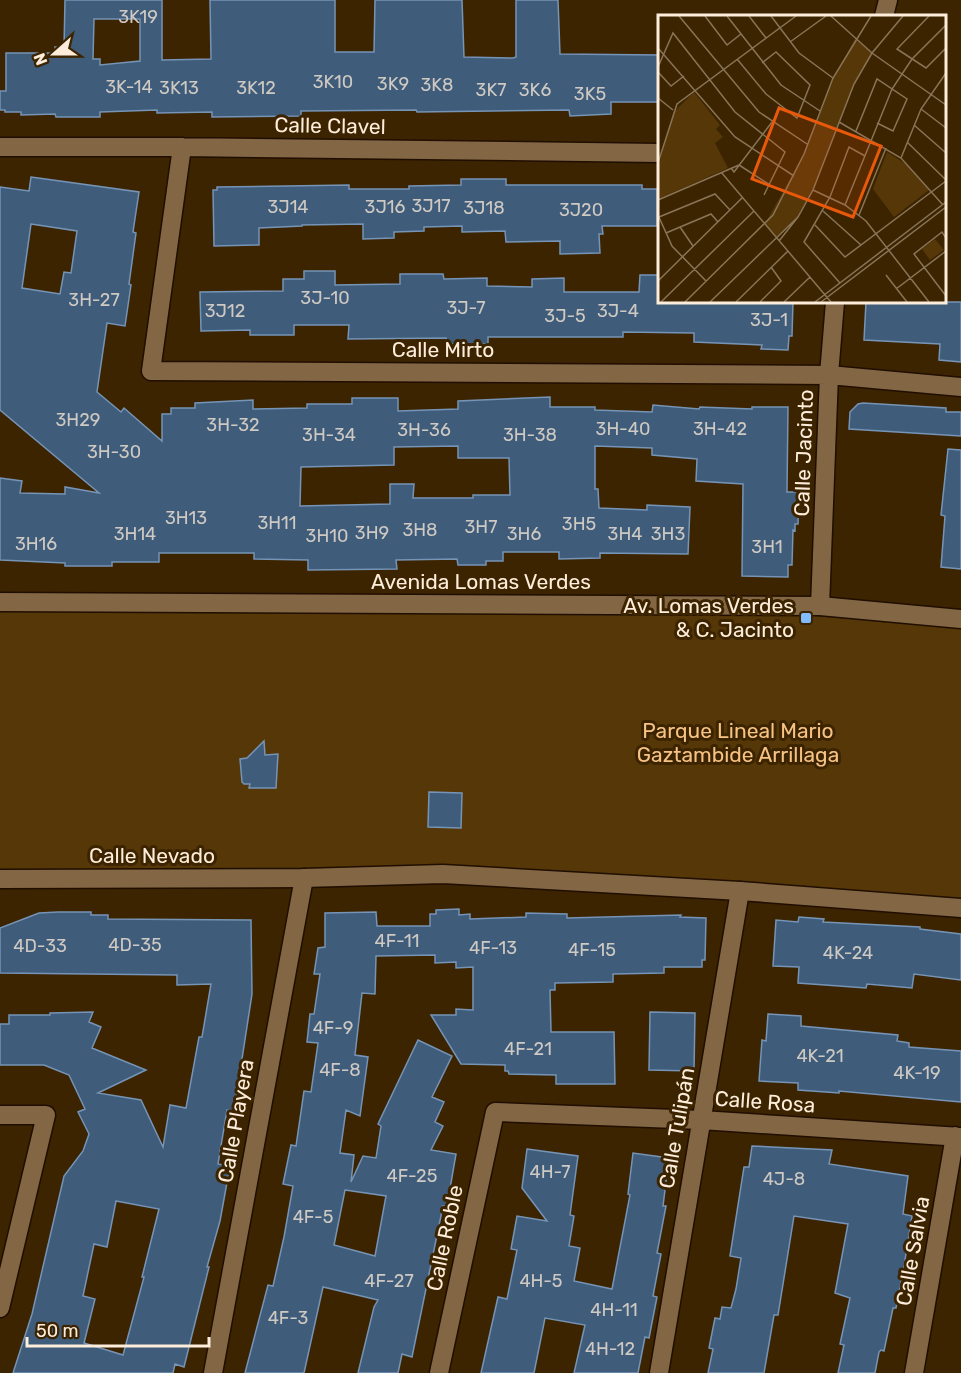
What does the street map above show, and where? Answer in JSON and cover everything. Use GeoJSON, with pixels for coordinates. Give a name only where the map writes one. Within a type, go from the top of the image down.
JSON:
{"type":"FeatureCollection","features":[{"type":"Feature","properties":{"kind":"street"},"geometry":{"type":"LineString","coordinates":[[884,15],[888,0]]}},
{"type":"Feature","properties":{"kind":"street","name":"Calle Clavel"},"geometry":{"type":"LineString","coordinates":[[0,147],[658,153]]}},
{"type":"Feature","properties":{"kind":"street","name":"Calle Mirto"},"geometry":{"type":"LineString","coordinates":[[182,147],[151,371],[829,375],[961,387]]}},
{"type":"Feature","properties":{"kind":"street","name":"Calle Jacinto"},"geometry":{"type":"LineString","coordinates":[[820,606],[829,375],[835,303]]}},
{"type":"Feature","properties":{"kind":"street","name":"Avenida Lomas Verdes"},"geometry":{"type":"LineString","coordinates":[[0,602],[820,606],[961,620]]}},
{"type":"Feature","properties":{"kind":"street","name":"Calle Nevado"},"geometry":{"type":"LineString","coordinates":[[0,879],[304,878],[443,874],[740,891],[961,908]]}},
{"type":"Feature","properties":{"kind":"street","name":"Calle Playera"},"geometry":{"type":"LineString","coordinates":[[213,1373],[304,878]]}},
{"type":"Feature","properties":{"kind":"street","name":"Calle Tulipán"},"geometry":{"type":"LineString","coordinates":[[659,1373],[740,891]]}},
{"type":"Feature","properties":{"kind":"street","name":"Calle Rosa"},"geometry":{"type":"LineString","coordinates":[[495,1112],[701,1120],[958,1136]]}},
{"type":"Feature","properties":{"kind":"street","name":"Calle Roble"},"geometry":{"type":"LineString","coordinates":[[439,1373],[495,1112]]}},
{"type":"Feature","properties":{"kind":"street"},"geometry":{"type":"LineString","coordinates":[[0,1115],[46,1115],[0,1308]]}},
{"type":"Feature","properties":{"kind":"street","name":"Calle Salvia"},"geometry":{"type":"LineString","coordinates":[[914,1373],[958,1136]]}},
{"type":"Feature","properties":{"kind":"green space","name":"Parque Lineal Mario Gaztambide Arrillaga"},"geometry":{"type":"Polygon","coordinates":[[[0,602],[820,606],[961,619],[961,908],[443,874],[0,879],[0,602]]]}},
{"type":"Feature","properties":{"kind":"building"},"geometry":{"type":"Polygon","coordinates":[[[65,0],[162,0],[162,60],[211,59],[210,0],[335,0],[335,52],[374,52],[375,0],[462,0],[464,57],[513,58],[516,57],[516,0],[558,0],[560,54],[658,55],[658,102],[611,102],[611,114],[570,116],[569,110],[417,112],[416,110],[301,111],[301,116],[212,117],[212,112],[157,113],[157,110],[100,112],[100,117],[56,117],[55,114],[21,115],[21,112],[0,110],[0,91],[6,91],[6,53],[55,53],[55,47],[64,47],[65,0]],[[94,19],[93,59],[100,59],[100,65],[140,61],[140,19],[94,19]]]}},
{"type":"Feature","properties":{"kind":"building"},"geometry":{"type":"Polygon","coordinates":[[[31,177],[139,192],[133,232],[136,233],[125,326],[107,323],[97,392],[121,412],[124,408],[162,441],[162,414],[171,414],[171,408],[195,408],[195,403],[253,400],[253,409],[307,408],[307,404],[352,404],[352,398],[398,398],[398,411],[458,409],[458,401],[550,397],[550,407],[595,407],[595,410],[652,412],[653,405],[699,409],[700,407],[752,409],[752,407],[788,407],[787,492],[799,492],[798,524],[795,524],[795,531],[793,530],[792,565],[788,565],[788,577],[742,576],[743,484],[696,481],[697,459],[652,455],[652,448],[595,446],[595,489],[598,489],[599,508],[647,510],[647,505],[690,507],[688,554],[600,553],[600,558],[559,559],[559,552],[503,552],[503,561],[486,561],[486,565],[458,565],[457,559],[396,560],[397,569],[308,570],[308,560],[254,559],[254,553],[159,553],[159,562],[112,562],[112,566],[65,566],[65,563],[0,560],[0,478],[22,481],[20,493],[65,494],[65,487],[99,493],[0,410],[0,187],[29,191],[31,177]],[[31,224],[22,288],[60,294],[64,272],[71,273],[77,231],[31,224]],[[458,446],[394,447],[394,465],[301,467],[300,506],[390,504],[390,484],[414,484],[413,498],[473,498],[473,495],[510,495],[509,458],[458,458],[458,446]]]}},
{"type":"Feature","properties":{"kind":"building"},"geometry":{"type":"Polygon","coordinates":[[[461,179],[506,179],[506,185],[642,185],[642,189],[657,189],[657,226],[602,226],[603,234],[599,234],[600,253],[560,254],[560,241],[506,242],[505,231],[462,232],[462,226],[424,227],[424,231],[394,232],[394,238],[363,239],[363,224],[259,228],[259,245],[214,246],[213,190],[217,190],[217,187],[349,185],[349,189],[409,189],[409,186],[461,185],[461,179]]]}},
{"type":"Feature","properties":{"kind":"building"},"geometry":{"type":"Polygon","coordinates":[[[304,271],[335,271],[335,285],[400,284],[400,274],[443,274],[444,279],[487,278],[487,286],[532,287],[532,279],[564,278],[564,292],[639,292],[640,275],[658,275],[658,303],[793,303],[792,336],[789,336],[788,350],[761,349],[762,345],[694,342],[694,333],[623,332],[623,337],[488,337],[488,344],[446,344],[446,338],[348,339],[349,325],[294,325],[294,335],[250,335],[250,330],[201,331],[200,292],[283,291],[283,279],[304,279],[304,271]]]}},
{"type":"Feature","properties":{"kind":"building"},"geometry":{"type":"Polygon","coordinates":[[[961,302],[961,362],[939,360],[940,344],[864,340],[866,303],[961,302]]]}},
{"type":"Feature","properties":{"kind":"building"},"geometry":{"type":"Polygon","coordinates":[[[858,404],[946,408],[946,412],[961,412],[961,436],[849,429],[850,412],[858,404]]]}},
{"type":"Feature","properties":{"kind":"building"},"geometry":{"type":"Polygon","coordinates":[[[948,449],[961,450],[961,569],[941,567],[945,516],[941,515],[948,449]]]}},
{"type":"Feature","properties":{"kind":"building"},"geometry":{"type":"Polygon","coordinates":[[[264,741],[265,755],[278,754],[276,788],[249,788],[250,784],[242,782],[240,759],[247,758],[264,741]]]}},
{"type":"Feature","properties":{"kind":"building"},"geometry":{"type":"Polygon","coordinates":[[[429,792],[462,793],[461,828],[428,827],[429,792]]]}},
{"type":"Feature","properties":{"kind":"building"},"geometry":{"type":"Polygon","coordinates":[[[459,909],[459,915],[470,914],[470,919],[526,917],[526,913],[567,914],[567,918],[681,915],[680,917],[706,918],[705,960],[702,960],[702,967],[664,967],[664,973],[613,974],[613,982],[555,983],[555,990],[550,990],[551,1032],[614,1032],[615,1084],[556,1084],[556,1075],[509,1074],[505,1071],[505,1065],[461,1064],[431,1015],[456,1015],[456,1009],[473,1010],[473,967],[456,968],[456,962],[435,963],[435,955],[376,956],[375,994],[362,993],[355,1055],[368,1057],[360,1116],[346,1110],[340,1153],[354,1155],[351,1182],[363,1156],[376,1158],[381,1126],[378,1124],[418,1040],[452,1056],[432,1097],[444,1102],[435,1122],[443,1126],[431,1150],[456,1154],[447,1206],[443,1206],[412,1357],[402,1354],[398,1373],[358,1373],[374,1307],[378,1300],[323,1287],[304,1373],[245,1373],[268,1285],[273,1286],[293,1186],[283,1184],[291,1145],[296,1146],[304,1091],[311,1092],[318,1043],[307,1042],[310,1014],[314,1014],[320,974],[314,974],[318,948],[325,947],[325,913],[376,912],[377,926],[430,926],[430,914],[436,914],[436,910],[459,909]],[[345,1190],[334,1245],[375,1256],[386,1196],[345,1190]]]}},
{"type":"Feature","properties":{"kind":"building"},"geometry":{"type":"Polygon","coordinates":[[[91,912],[91,915],[108,915],[108,919],[251,920],[252,994],[234,1111],[227,1110],[218,1164],[230,1166],[220,1221],[184,1367],[175,1364],[173,1373],[13,1373],[32,1314],[64,1176],[83,1151],[89,1134],[78,1112],[85,1109],[69,1075],[44,1065],[0,1065],[0,1024],[9,1024],[9,1015],[93,1012],[89,1022],[101,1027],[92,1048],[146,1070],[98,1093],[141,1100],[163,1147],[170,1105],[186,1108],[211,984],[177,985],[177,975],[0,973],[0,928],[39,913],[91,912]],[[116,1201],[107,1247],[94,1244],[83,1296],[95,1299],[84,1343],[123,1355],[159,1209],[116,1201]]]}},
{"type":"Feature","properties":{"kind":"building"},"geometry":{"type":"Polygon","coordinates":[[[799,917],[824,919],[823,922],[920,927],[920,929],[961,934],[961,980],[914,974],[912,988],[867,984],[866,988],[798,983],[799,967],[773,966],[776,920],[798,922],[799,917]]]}},
{"type":"Feature","properties":{"kind":"building"},"geometry":{"type":"Polygon","coordinates":[[[650,1012],[695,1013],[694,1071],[649,1070],[650,1012]]]}},
{"type":"Feature","properties":{"kind":"building"},"geometry":{"type":"Polygon","coordinates":[[[768,1014],[801,1016],[801,1026],[898,1035],[897,1041],[909,1043],[909,1047],[961,1051],[961,1102],[839,1091],[839,1093],[798,1090],[798,1083],[759,1081],[762,1040],[766,1041],[768,1014]]]}},
{"type":"Feature","properties":{"kind":"building"},"geometry":{"type":"Polygon","coordinates":[[[752,1146],[832,1150],[829,1164],[908,1176],[903,1214],[912,1216],[904,1266],[896,1308],[893,1308],[884,1351],[879,1352],[875,1373],[838,1373],[844,1345],[840,1344],[850,1298],[835,1293],[848,1224],[794,1216],[778,1315],[774,1315],[764,1373],[708,1373],[713,1349],[709,1348],[715,1318],[720,1319],[722,1307],[731,1308],[736,1289],[741,1258],[730,1256],[744,1167],[749,1167],[752,1146]]]}},
{"type":"Feature","properties":{"kind":"building"},"geometry":{"type":"Polygon","coordinates":[[[527,1149],[578,1156],[570,1215],[574,1216],[569,1246],[580,1248],[574,1281],[612,1289],[630,1195],[628,1194],[633,1153],[669,1158],[663,1206],[666,1206],[657,1253],[661,1254],[653,1296],[657,1297],[649,1338],[645,1337],[638,1373],[574,1373],[585,1325],[545,1318],[534,1373],[481,1373],[498,1297],[507,1299],[517,1250],[511,1249],[517,1216],[547,1221],[522,1188],[527,1149]]]}},
{"type":"Feature","properties":{"kind":"place","name":"Av. Lomas Verdes & C. Jacinto"},"geometry":{"type":"Point","coordinates":[806,618]}}]}
